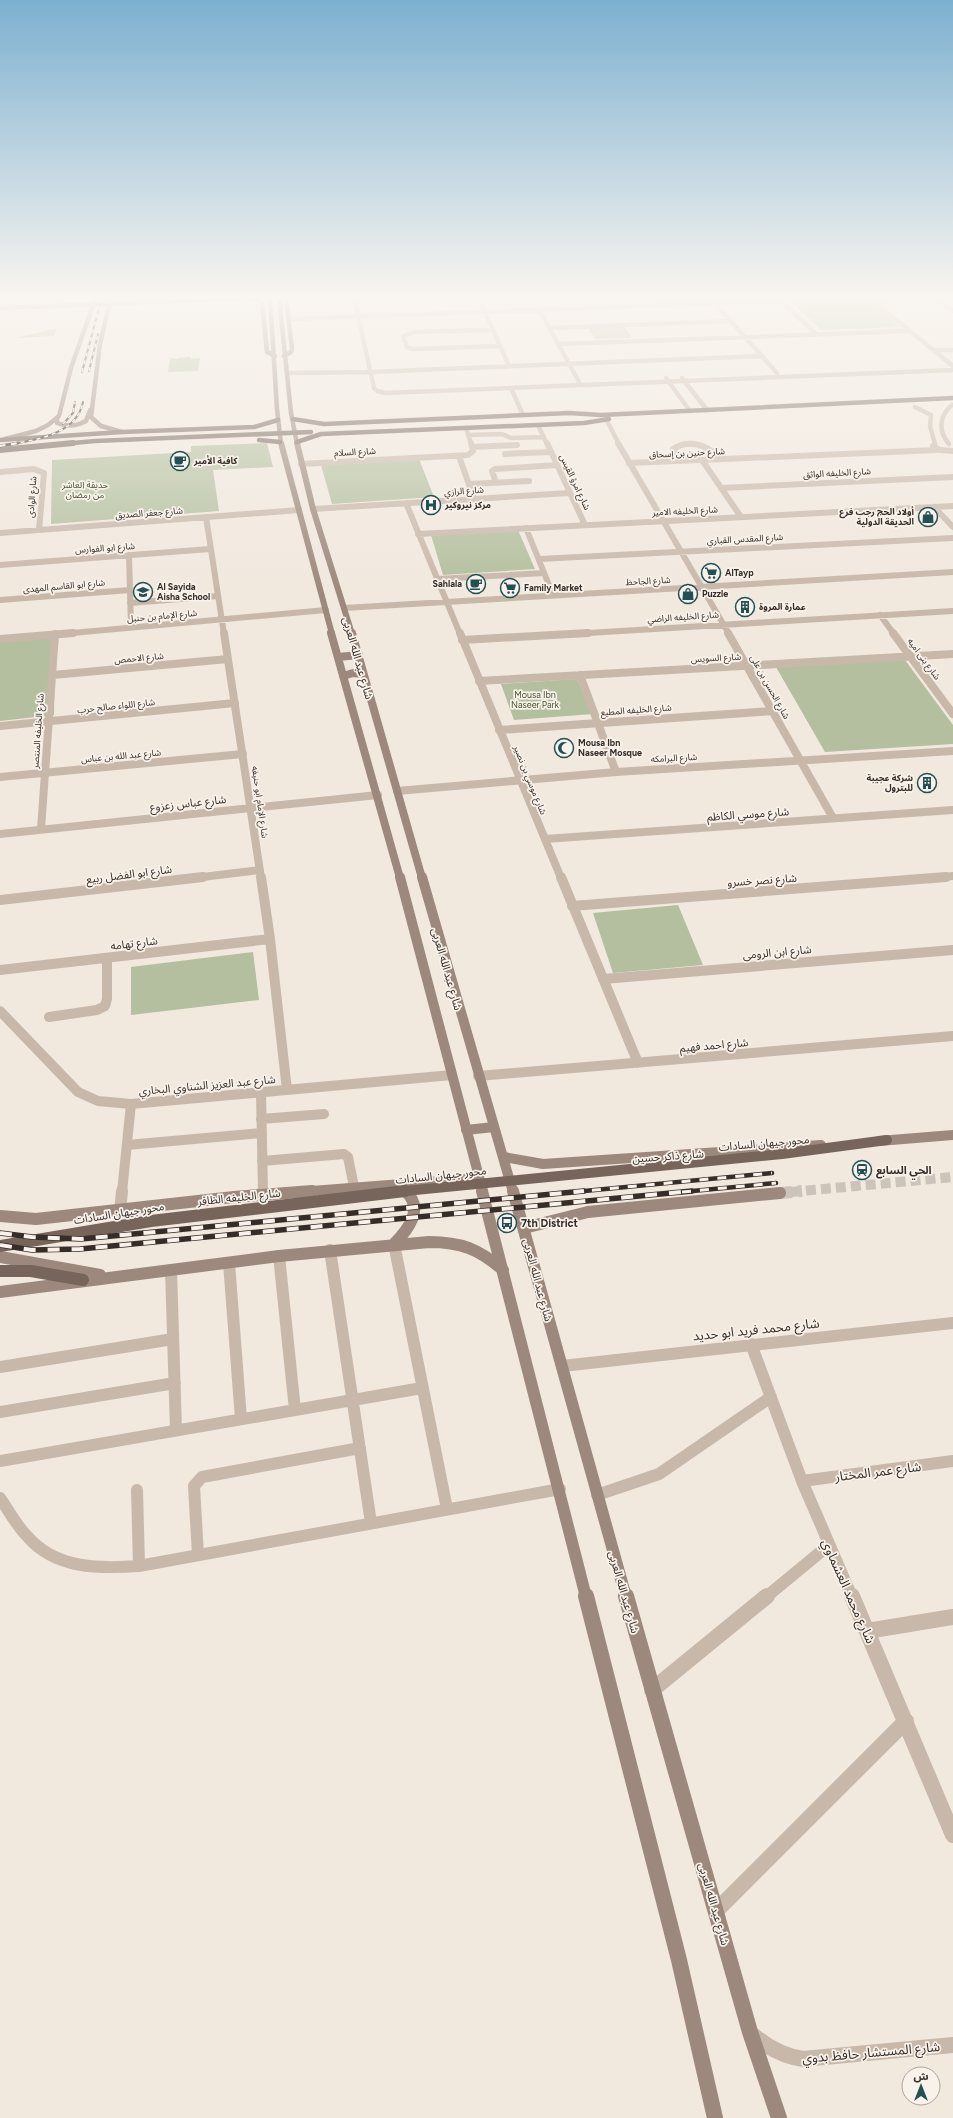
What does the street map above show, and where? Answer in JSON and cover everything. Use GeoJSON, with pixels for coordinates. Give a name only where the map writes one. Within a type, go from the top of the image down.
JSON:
{"type":"FeatureCollection","features":[{"type":"Feature","properties":{"kind":"main road"},"geometry":{"type":"LineString","coordinates":[[0,441],[29,434],[57,419],[64,396]]}},
{"type":"Feature","properties":{"kind":"main road"},"geometry":{"type":"LineString","coordinates":[[93,396],[91,417],[95,422],[111,430],[122,432]]}},
{"type":"Feature","properties":{"kind":"main road"},"geometry":{"type":"LineString","coordinates":[[277,396],[278,421],[289,442]]}},
{"type":"Feature","properties":{"kind":"main road"},"geometry":{"type":"LineString","coordinates":[[288,396],[290,422],[289,442]]}},
{"type":"Feature","properties":{"kind":"main road"},"geometry":{"type":"LineString","coordinates":[[0,454],[112,444],[259,440],[289,442],[313,435],[584,423],[604,417],[690,411],[953,398]]}},
{"type":"Feature","properties":{"kind":"main road"},"geometry":{"type":"LineString","coordinates":[[944,406],[952,405]]}},
{"type":"Feature","properties":{"kind":"main road"},"geometry":{"type":"LineString","coordinates":[[907,407],[930,406]]}},
{"type":"Feature","properties":{"kind":"main road"},"geometry":{"type":"LineString","coordinates":[[0,450],[88,442],[212,435],[604,417],[863,409]]}},
{"type":"Feature","properties":{"kind":"main road"},"geometry":{"type":"LineString","coordinates":[[57,419],[56,422],[60,424],[80,424],[86,420],[88,413],[91,410]]}},
{"type":"Feature","properties":{"kind":"main road"},"geometry":{"type":"LineString","coordinates":[[0,441],[122,432],[258,426],[278,421],[347,423],[584,413],[604,417]]}},
{"type":"Feature","properties":{"kind":"main road"},"geometry":{"type":"LineString","coordinates":[[345,433],[340,429],[347,423]]}},
{"type":"Feature","properties":{"kind":"main road"},"geometry":{"type":"LineString","coordinates":[[218,441],[230,434],[230,431],[226,428]]}},
{"type":"Feature","properties":{"kind":"main road"},"geometry":{"type":"LineString","coordinates":[[0,441],[212,435]]}},
{"type":"Feature","properties":{"kind":"main road","name":"شارع عبد الله العربى"},"geometry":{"type":"LineString","coordinates":[[289,442],[301,464],[313,509],[359,655],[396,791],[478,1076],[504,1157],[597,1495],[750,2032],[779,2118]]}},
{"type":"Feature","properties":{"kind":"main road","name":"شارع عبد الله العربى"},"geometry":{"type":"LineString","coordinates":[[289,442],[299,510],[343,676],[378,795],[560,1489],[679,1960],[715,2118]]}},
{"type":"Feature","properties":{"kind":"main road"},"geometry":{"type":"LineString","coordinates":[[338,657],[359,655]]}},
{"type":"Feature","properties":{"kind":"main road"},"geometry":{"type":"LineString","coordinates":[[343,676],[353,673],[363,674]]}},
{"type":"Feature","properties":{"kind":"main road"},"geometry":{"type":"LineString","coordinates":[[466,1130],[494,1127]]}},
{"type":"Feature","properties":{"kind":"main road","name":"شارع ذاكر حسين"},"geometry":{"type":"LineString","coordinates":[[504,1157],[544,1164],[953,1135]]}},
{"type":"Feature","properties":{"kind":"main road","name":"محور جيهان السادات"},"geometry":{"type":"LineString","coordinates":[[0,1246],[105,1227],[200,1214],[605,1171],[815,1151],[887,1140]]}},
{"type":"Feature","properties":{"kind":"main road","name":"شارع الخليفه الظافر"},"geometry":{"type":"LineString","coordinates":[[0,1216],[36,1219],[120,1211],[263,1194],[479,1178]]}},
{"type":"Feature","properties":{"kind":"main road"},"geometry":{"type":"LineString","coordinates":[[394,1244],[413,1223],[415,1212],[413,1200],[395,1184]]}},
{"type":"Feature","properties":{"kind":"main road"},"geometry":{"type":"LineString","coordinates":[[524,1228],[588,1212],[780,1193]]}},
{"type":"Feature","properties":{"kind":"main road"},"geometry":{"type":"LineString","coordinates":[[3,1293],[82,1280],[330,1250],[394,1244],[449,1242],[469,1247],[486,1255],[503,1270]]}},
{"type":"Feature","properties":{"kind":"main road"},"geometry":{"type":"LineString","coordinates":[[0,1257],[108,1277]]}},
{"type":"Feature","properties":{"kind":"main road"},"geometry":{"type":"LineString","coordinates":[[0,1271],[31,1271],[82,1280]]}},
{"type":"Feature","properties":{"kind":"street"},"geometry":{"type":"LineString","coordinates":[[514,396],[523,415]]}},
{"type":"Feature","properties":{"kind":"street"},"geometry":{"type":"LineString","coordinates":[[679,396],[690,411]]}},
{"type":"Feature","properties":{"kind":"street"},"geometry":{"type":"LineString","coordinates":[[696,396],[707,410]]}},
{"type":"Feature","properties":{"kind":"street"},"geometry":{"type":"LineString","coordinates":[[952,405],[944,413],[941,430],[952,446]]}},
{"type":"Feature","properties":{"kind":"street"},"geometry":{"type":"LineString","coordinates":[[915,407],[930,414],[944,413]]}},
{"type":"Feature","properties":{"kind":"street"},"geometry":{"type":"LineString","coordinates":[[930,414],[931,429],[937,447],[949,455]]}},
{"type":"Feature","properties":{"kind":"street","name":"شارع الحسن بن على"},"geometry":{"type":"LineString","coordinates":[[604,417],[628,462],[774,711],[833,818]]}},
{"type":"Feature","properties":{"kind":"street","name":"شارع امرؤ القيس"},"geometry":{"type":"LineString","coordinates":[[538,425],[585,525]]}},
{"type":"Feature","properties":{"kind":"street"},"geometry":{"type":"LineString","coordinates":[[466,428],[473,453],[459,456],[474,499]]}},
{"type":"Feature","properties":{"kind":"street"},"geometry":{"type":"LineString","coordinates":[[468,435],[502,434],[514,438],[544,437]]}},
{"type":"Feature","properties":{"kind":"street"},"geometry":{"type":"LineString","coordinates":[[514,438],[520,454]]}},
{"type":"Feature","properties":{"kind":"street"},"geometry":{"type":"LineString","coordinates":[[677,458],[673,449],[679,445],[689,444],[710,448],[717,456]]}},
{"type":"Feature","properties":{"kind":"street"},"geometry":{"type":"LineString","coordinates":[[472,447],[516,445]]}},
{"type":"Feature","properties":{"kind":"street"},"geometry":{"type":"LineString","coordinates":[[937,447],[952,446]]}},
{"type":"Feature","properties":{"kind":"street"},"geometry":{"type":"LineString","coordinates":[[937,447],[952,446]]}},
{"type":"Feature","properties":{"kind":"street","name":"شارع حنين بن إسحاق"},"geometry":{"type":"LineString","coordinates":[[650,461],[717,456],[937,447]]}},
{"type":"Feature","properties":{"kind":"street","name":"شارع حنين بن إسحاق"},"geometry":{"type":"LineString","coordinates":[[628,462],[702,460],[937,447]]}},
{"type":"Feature","properties":{"kind":"street"},"geometry":{"type":"LineString","coordinates":[[505,454],[551,452]]}},
{"type":"Feature","properties":{"kind":"street","name":"شارع السلام"},"geometry":{"type":"LineString","coordinates":[[301,464],[459,456]]}},
{"type":"Feature","properties":{"kind":"street"},"geometry":{"type":"LineString","coordinates":[[702,460],[740,517]]}},
{"type":"Feature","properties":{"kind":"street"},"geometry":{"type":"LineString","coordinates":[[496,483],[492,471],[493,469],[557,465]]}},
{"type":"Feature","properties":{"kind":"street"},"geometry":{"type":"LineString","coordinates":[[523,467],[535,495]]}},
{"type":"Feature","properties":{"kind":"street","name":"شارع الوادى"},"geometry":{"type":"LineString","coordinates":[[0,472],[37,469],[44,473],[45,477],[39,530]]}},
{"type":"Feature","properties":{"kind":"street","name":"شارع الخليفه الواثق"},"geometry":{"type":"LineString","coordinates":[[721,488],[953,477]]}},
{"type":"Feature","properties":{"kind":"street"},"geometry":{"type":"LineString","coordinates":[[469,484],[529,481]]}},
{"type":"Feature","properties":{"kind":"street","name":"شارع الرازي"},"geometry":{"type":"LineString","coordinates":[[313,509],[569,493]]}},
{"type":"Feature","properties":{"kind":"street","name":"شارع موسي بن نصير"},"geometry":{"type":"LineString","coordinates":[[406,503],[519,779],[638,1063]]}},
{"type":"Feature","properties":{"kind":"street","name":"شارع الخليفه الامير"},"geometry":{"type":"LineString","coordinates":[[418,534],[953,506]]}},
{"type":"Feature","properties":{"kind":"street"},"geometry":{"type":"LineString","coordinates":[[934,507],[953,527]]}},
{"type":"Feature","properties":{"kind":"street","name":"شارع جعفر الصديق"},"geometry":{"type":"LineString","coordinates":[[0,533],[299,510]]}},
{"type":"Feature","properties":{"kind":"street","name":"شارع الإمام ابو حنيفه"},"geometry":{"type":"LineString","coordinates":[[206,517],[270,939],[287,1090]]}},
{"type":"Feature","properties":{"kind":"street"},"geometry":{"type":"LineString","coordinates":[[526,528],[553,595]]}},
{"type":"Feature","properties":{"kind":"street","name":"شارع المقدس القباري"},"geometry":{"type":"LineString","coordinates":[[539,559],[953,538]]}},
{"type":"Feature","properties":{"kind":"street","name":"شارع ابو الفوارس"},"geometry":{"type":"LineString","coordinates":[[0,565],[210,549]]}},
{"type":"Feature","properties":{"kind":"street"},"geometry":{"type":"LineString","coordinates":[[129,555],[131,627]]}},
{"type":"Feature","properties":{"kind":"street","name":"شارع الجاحظ"},"geometry":{"type":"LineString","coordinates":[[344,608],[953,572]]}},
{"type":"Feature","properties":{"kind":"street"},"geometry":{"type":"LineString","coordinates":[[437,579],[544,573]]}},
{"type":"Feature","properties":{"kind":"street","name":"شارع ابو القاسم المهدى"},"geometry":{"type":"LineString","coordinates":[[0,600],[130,590]]}},
{"type":"Feature","properties":{"kind":"street"},"geometry":{"type":"LineString","coordinates":[[130,603],[218,596]]}},
{"type":"Feature","properties":{"kind":"street","name":"شارع الإمام بن حنبل"},"geometry":{"type":"LineString","coordinates":[[0,639],[326,610]]}},
{"type":"Feature","properties":{"kind":"street","name":"شارع الخليفه الراضي"},"geometry":{"type":"LineString","coordinates":[[462,640],[953,611]]}},
{"type":"Feature","properties":{"kind":"street","name":"شارع بنى اميه"},"geometry":{"type":"LineString","coordinates":[[880,615],[953,714]]}},
{"type":"Feature","properties":{"kind":"street","name":"شارع الخليفه المنتصر"},"geometry":{"type":"LineString","coordinates":[[41,829],[56,634]]}},
{"type":"Feature","properties":{"kind":"street","name":"شارع السويس"},"geometry":{"type":"LineString","coordinates":[[479,681],[953,654]]}},
{"type":"Feature","properties":{"kind":"street","name":"شارع الاحمص"},"geometry":{"type":"LineString","coordinates":[[52,675],[228,659]]}},
{"type":"Feature","properties":{"kind":"street"},"geometry":{"type":"LineString","coordinates":[[580,675],[616,772]]}},
{"type":"Feature","properties":{"kind":"street"},"geometry":{"type":"LineString","coordinates":[[943,701],[953,700]]}},
{"type":"Feature","properties":{"kind":"street","name":"شارع اللواء صالح حرب"},"geometry":{"type":"LineString","coordinates":[[0,726],[235,703]]}},
{"type":"Feature","properties":{"kind":"street","name":"شارع الخليفه المطيع"},"geometry":{"type":"LineString","coordinates":[[499,730],[774,711]]}},
{"type":"Feature","properties":{"kind":"street","name":"شارع البرامكه"},"geometry":{"type":"LineString","coordinates":[[396,791],[519,779],[616,772],[953,751]]}},
{"type":"Feature","properties":{"kind":"street","name":"شارع عبد الله بن عباس"},"geometry":{"type":"LineString","coordinates":[[0,777],[243,754]]}},
{"type":"Feature","properties":{"kind":"street","name":"شارع عباس زعزوع"},"geometry":{"type":"LineString","coordinates":[[0,834],[378,795]]}},
{"type":"Feature","properties":{"kind":"street","name":"شارع موسي الكاظم"},"geometry":{"type":"LineString","coordinates":[[545,839],[953,810]]}},
{"type":"Feature","properties":{"kind":"street","name":"شارع ابو الفضل ربيع"},"geometry":{"type":"LineString","coordinates":[[0,900],[260,870]]}},
{"type":"Feature","properties":{"kind":"street","name":"شارع نصر خسرو"},"geometry":{"type":"LineString","coordinates":[[572,906],[953,876]]}},
{"type":"Feature","properties":{"kind":"street","name":"شارع تهامه"},"geometry":{"type":"LineString","coordinates":[[0,970],[270,939]]}},
{"type":"Feature","properties":{"kind":"street","name":"شارع ابن الرومى"},"geometry":{"type":"LineString","coordinates":[[602,979],[953,950]]}},
{"type":"Feature","properties":{"kind":"street"},"geometry":{"type":"LineString","coordinates":[[49,1017],[96,1010],[105,1006],[107,999],[107,958]]}},
{"type":"Feature","properties":{"kind":"street","name":"شارع عبد العزيز الشناوي البخاري"},"geometry":{"type":"LineString","coordinates":[[0,1011],[78,1092],[98,1101],[130,1104],[452,1075]]}},
{"type":"Feature","properties":{"kind":"street","name":"شارع احمد فهيم"},"geometry":{"type":"LineString","coordinates":[[478,1076],[953,1036]]}},
{"type":"Feature","properties":{"kind":"street"},"geometry":{"type":"LineString","coordinates":[[261,1093],[263,1194]]}},
{"type":"Feature","properties":{"kind":"street"},"geometry":{"type":"LineString","coordinates":[[120,1211],[130,1104]]}},
{"type":"Feature","properties":{"kind":"street"},"geometry":{"type":"LineString","coordinates":[[261,1119],[324,1114]]}},
{"type":"Feature","properties":{"kind":"street"},"geometry":{"type":"LineString","coordinates":[[126,1145],[262,1134]]}},
{"type":"Feature","properties":{"kind":"street"},"geometry":{"type":"LineString","coordinates":[[262,1161],[344,1154],[348,1157],[354,1187]]}},
{"type":"Feature","properties":{"kind":"street"},"geometry":{"type":"LineString","coordinates":[[394,1244],[446,1509]]}},
{"type":"Feature","properties":{"kind":"street"},"geometry":{"type":"LineString","coordinates":[[330,1250],[371,1523]]}},
{"type":"Feature","properties":{"kind":"street"},"geometry":{"type":"LineString","coordinates":[[279,1256],[295,1410]]}},
{"type":"Feature","properties":{"kind":"street"},"geometry":{"type":"LineString","coordinates":[[229,1263],[241,1419]]}},
{"type":"Feature","properties":{"kind":"street"},"geometry":{"type":"LineString","coordinates":[[171,1270],[176,1430]]}},
{"type":"Feature","properties":{"kind":"street","name":"شارع محمد فريد ابو حديد"},"geometry":{"type":"LineString","coordinates":[[562,1366],[751,1344],[953,1323]]}},
{"type":"Feature","properties":{"kind":"street"},"geometry":{"type":"LineString","coordinates":[[0,1367],[174,1340]]}},
{"type":"Feature","properties":{"kind":"street","name":"شارع محمد العشماوي"},"geometry":{"type":"LineString","coordinates":[[751,1344],[802,1481],[906,1721],[953,1836]]}},
{"type":"Feature","properties":{"kind":"street"},"geometry":{"type":"LineString","coordinates":[[0,1412],[175,1383]]}},
{"type":"Feature","properties":{"kind":"street"},"geometry":{"type":"LineString","coordinates":[[0,1461],[422,1388]]}},
{"type":"Feature","properties":{"kind":"street"},"geometry":{"type":"LineString","coordinates":[[597,1495],[659,1474],[771,1397]]}},
{"type":"Feature","properties":{"kind":"street"},"geometry":{"type":"LineString","coordinates":[[198,1555],[194,1486],[202,1477],[360,1448]]}},
{"type":"Feature","properties":{"kind":"street","name":"شارع عمر المختار"},"geometry":{"type":"LineString","coordinates":[[802,1481],[953,1461]]}},
{"type":"Feature","properties":{"kind":"street"},"geometry":{"type":"LineString","coordinates":[[0,1498],[29,1539],[56,1558],[72,1564],[90,1568],[109,1569],[139,1566],[560,1489]]}},
{"type":"Feature","properties":{"kind":"street"},"geometry":{"type":"LineString","coordinates":[[137,1490],[139,1566]]}},
{"type":"Feature","properties":{"kind":"street"},"geometry":{"type":"LineString","coordinates":[[652,1690],[829,1545]]}},
{"type":"Feature","properties":{"kind":"street"},"geometry":{"type":"LineString","coordinates":[[867,1631],[953,1617]]}},
{"type":"Feature","properties":{"kind":"street"},"geometry":{"type":"LineString","coordinates":[[716,1911],[906,1721]]}},
{"type":"Feature","properties":{"kind":"street","name":"شارع المستشار حافظ بدوي"},"geometry":{"type":"LineString","coordinates":[[750,2032],[764,2045],[779,2054],[796,2059],[812,2059],[953,2045]]}},
{"type":"Feature","properties":{"kind":"green space","name":"حديقة العاشر من رمضان"},"geometry":{"type":"Polygon","coordinates":[[[267,443],[273,467],[213,470],[219,511],[51,524],[52,460],[191,452],[191,446],[267,443]]]}},
{"type":"Feature","properties":{"kind":"green space"},"geometry":{"type":"Polygon","coordinates":[[[419,459],[434,497],[332,504],[321,465],[419,459]]]}},
{"type":"Feature","properties":{"kind":"green space"},"geometry":{"type":"Polygon","coordinates":[[[518,530],[535,569],[443,575],[431,535],[518,530]]]}},
{"type":"Feature","properties":{"kind":"green space"},"geometry":{"type":"Polygon","coordinates":[[[55,636],[54,715],[0,721],[0,641],[55,636]]]}},
{"type":"Feature","properties":{"kind":"green space"},"geometry":{"type":"Polygon","coordinates":[[[905,660],[953,725],[953,744],[825,752],[776,667],[905,660]]]}},
{"type":"Feature","properties":{"kind":"green space","name":"Mousa Ibn Naseer Park"},"geometry":{"type":"Polygon","coordinates":[[[577,679],[593,714],[514,720],[501,684],[577,679]]]}},
{"type":"Feature","properties":{"kind":"green space"},"geometry":{"type":"Polygon","coordinates":[[[678,905],[703,965],[613,973],[593,913],[678,905]]]}},
{"type":"Feature","properties":{"kind":"green space"},"geometry":{"type":"Polygon","coordinates":[[[253,952],[259,1000],[131,1015],[131,967],[253,952]]]}},
{"type":"Feature","properties":{"kind":"tunnel"},"geometry":{"type":"LineString","coordinates":[[791,1192],[953,1177]]}},
{"type":"Feature","properties":{"kind":"tunnel"},"geometry":{"type":"LineString","coordinates":[[791,1192],[802,1191]]}},
{"type":"Feature","properties":{"kind":"tunnel"},"geometry":{"type":"LineString","coordinates":[[780,1193],[791,1192]]}},
{"type":"Feature","properties":{"kind":"railway"},"geometry":{"type":"LineString","coordinates":[[63,424],[73,413],[75,402]]}},
{"type":"Feature","properties":{"kind":"railway"},"geometry":{"type":"LineString","coordinates":[[13,444],[45,437],[65,428],[73,421],[83,402]]}},
{"type":"Feature","properties":{"kind":"railway"},"geometry":{"type":"LineString","coordinates":[[0,446],[18,443]]}},
{"type":"Feature","properties":{"kind":"railway"},"geometry":{"type":"LineString","coordinates":[[574,1192],[772,1173]]}},
{"type":"Feature","properties":{"kind":"railway"},"geometry":{"type":"LineString","coordinates":[[682,1192],[776,1183]]}},
{"type":"Feature","properties":{"kind":"railway"},"geometry":{"type":"LineString","coordinates":[[0,1233],[32,1237],[81,1239],[584,1191]]}},
{"type":"Feature","properties":{"kind":"railway"},"geometry":{"type":"LineString","coordinates":[[0,1245],[32,1250],[80,1249],[692,1191]]}},
{"type":"Feature","properties":{"kind":"place","name":"كافية الأمير"},"geometry":{"type":"Point","coordinates":[180,461]}},
{"type":"Feature","properties":{"kind":"place","name":"مركز نيروكير"},"geometry":{"type":"Point","coordinates":[431,505]}},
{"type":"Feature","properties":{"kind":"place","name":"أولاد الحج رجب فرع الحديقة الدولية"},"geometry":{"type":"Point","coordinates":[928,517]}},
{"type":"Feature","properties":{"kind":"place","name":"AlTayp"},"geometry":{"type":"Point","coordinates":[711,573]}},
{"type":"Feature","properties":{"kind":"place","name":"Sahlala"},"geometry":{"type":"Point","coordinates":[476,584]}},
{"type":"Feature","properties":{"kind":"place","name":"Family Market"},"geometry":{"type":"Point","coordinates":[510,588]}},
{"type":"Feature","properties":{"kind":"place","name":"Al Sayida Aisha School"},"geometry":{"type":"Point","coordinates":[143,592]}},
{"type":"Feature","properties":{"kind":"place","name":"Puzzle"},"geometry":{"type":"Point","coordinates":[688,594]}},
{"type":"Feature","properties":{"kind":"place","name":"عمارة المروة"},"geometry":{"type":"Point","coordinates":[745,607]}},
{"type":"Feature","properties":{"kind":"place","name":"Mousa Ibn Naseer Mosque"},"geometry":{"type":"Point","coordinates":[564,748]}},
{"type":"Feature","properties":{"kind":"place","name":"شركة عجيبة للبترول"},"geometry":{"type":"Point","coordinates":[927,783]}},
{"type":"Feature","properties":{"kind":"place","name":"الحي السابع"},"geometry":{"type":"Point","coordinates":[862,1170]}},
{"type":"Feature","properties":{"kind":"place","name":"7th District"},"geometry":{"type":"Point","coordinates":[507,1223]}}]}
